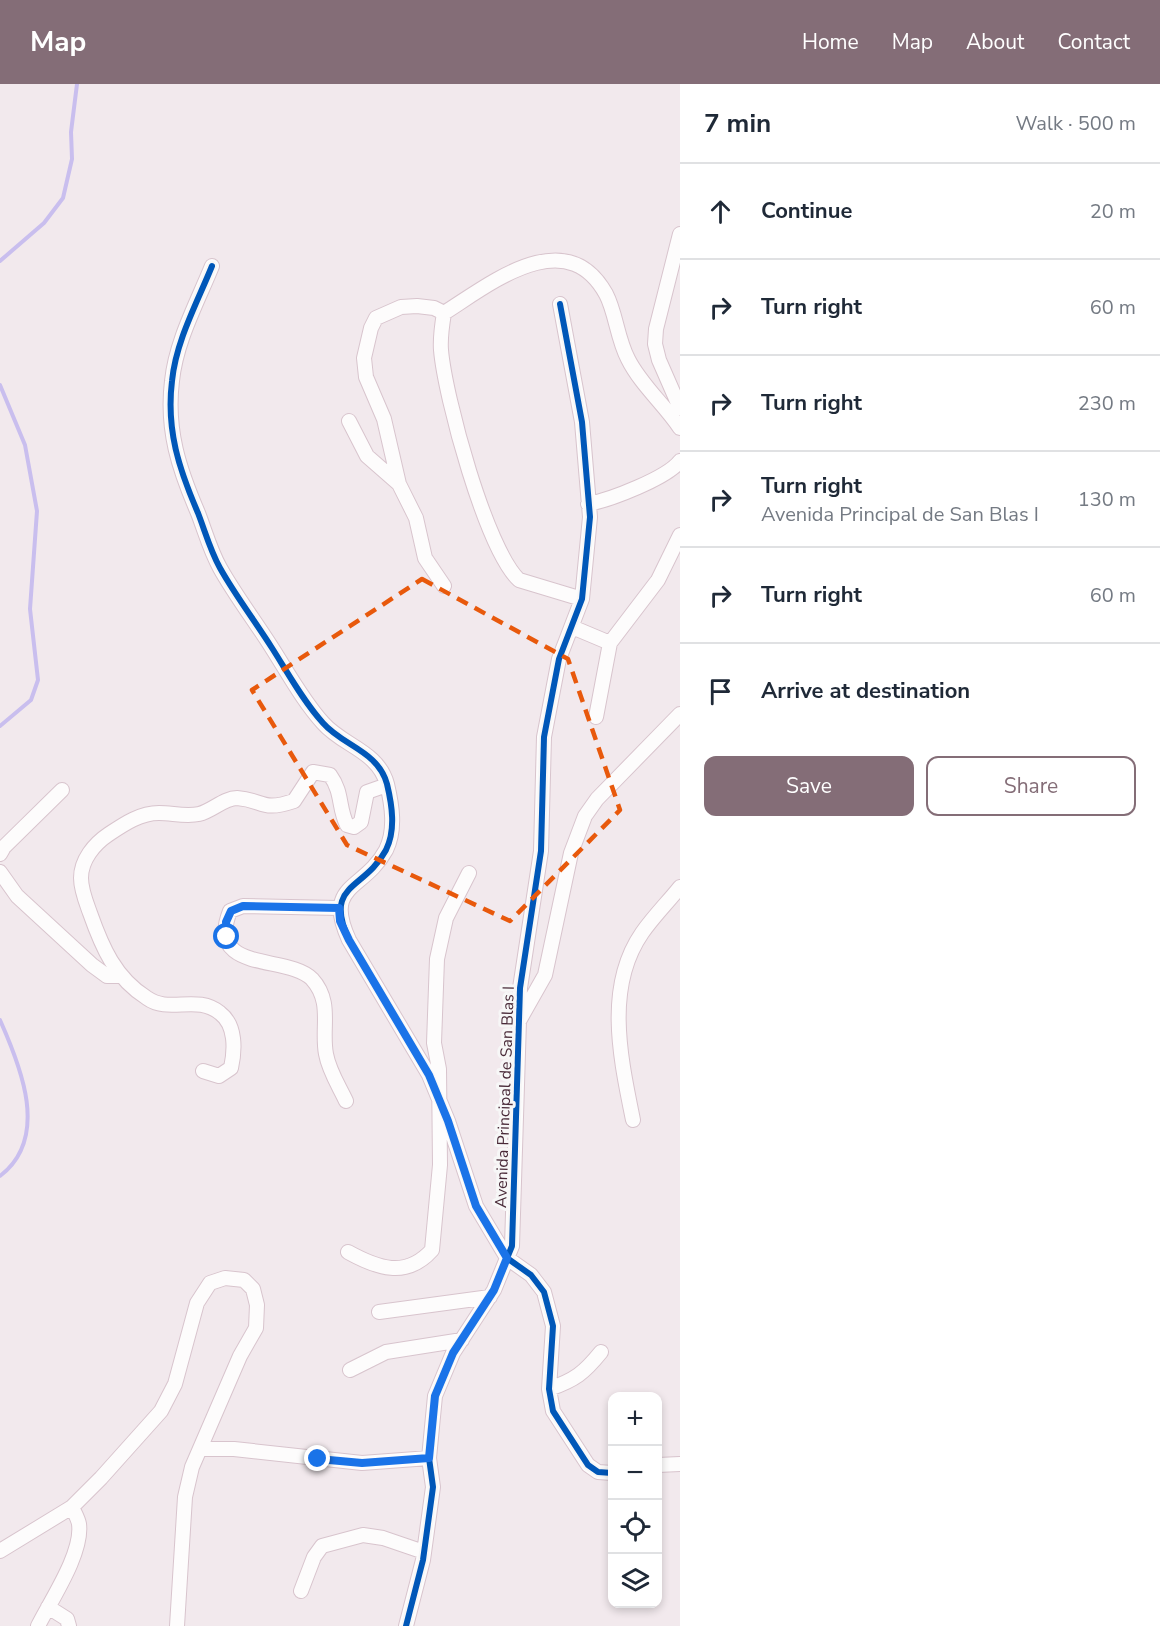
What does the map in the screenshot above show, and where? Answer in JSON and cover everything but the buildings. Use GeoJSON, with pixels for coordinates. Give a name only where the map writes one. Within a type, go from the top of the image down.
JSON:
{"type":"FeatureCollection","features":[{"type":"Feature","properties":{"kind":"street"},"geometry":{"type":"LineString","coordinates":[[680,234],[656,329],[655,344],[680,408]]}},
{"type":"Feature","properties":{"kind":"street"},"geometry":{"type":"LineString","coordinates":[[582,599],[519,580],[511,573],[491,534],[468,467],[444,370],[441,335],[444,313],[503,275],[526,265],[560,260],[576,265],[599,282],[607,296],[618,335],[634,372],[680,428]]}},
{"type":"Feature","properties":{"kind":"street"},"geometry":{"type":"LineString","coordinates":[[212,266],[177,353],[172,381],[170,417],[173,446],[180,472],[220,568],[297,687],[322,723],[335,735],[372,758],[383,772],[387,785],[392,833],[379,861],[345,894],[339,908],[340,921],[429,1075],[476,1206],[507,1258],[531,1275],[544,1292],[551,1308],[553,1326],[549,1389],[553,1411],[588,1464],[598,1472],[608,1473]]}},
{"type":"Feature","properties":{"kind":"street","name":"Avenida Principal de San Blas I"},"geometry":{"type":"LineString","coordinates":[[406,1626],[424,1552],[433,1487],[429,1458],[435,1396],[453,1353],[490,1297],[512,1246],[520,988],[541,851],[544,736],[559,659],[582,599],[588,504],[582,422],[560,304]]}},
{"type":"Feature","properties":{"kind":"street"},"geometry":{"type":"LineString","coordinates":[[444,313],[434,308],[401,308],[376,318],[371,328],[364,358],[366,377],[384,419],[399,484],[416,518],[425,558],[444,586]]}},
{"type":"Feature","properties":{"kind":"street"},"geometry":{"type":"LineString","coordinates":[[349,421],[367,456],[399,484]]}},
{"type":"Feature","properties":{"kind":"street"},"geometry":{"type":"LineString","coordinates":[[588,504],[611,499],[627,492],[680,461]]}},
{"type":"Feature","properties":{"kind":"street"},"geometry":{"type":"LineString","coordinates":[[596,717],[610,643],[658,580],[680,535]]}},
{"type":"Feature","properties":{"kind":"street"},"geometry":{"type":"LineString","coordinates":[[572,627],[610,643]]}},
{"type":"Feature","properties":{"kind":"street"},"geometry":{"type":"LineString","coordinates":[[519,1021],[545,975],[571,853],[585,816],[597,799],[680,714]]}},
{"type":"Feature","properties":{"kind":"street"},"geometry":{"type":"LineString","coordinates":[[203,1071],[219,1076],[231,1068],[231,1027],[222,1014],[208,1005],[159,1004],[131,987],[107,958],[82,892],[81,877],[90,851],[106,836],[134,818],[146,815],[192,815],[238,798],[267,807],[294,801],[300,795],[307,777],[313,772],[330,775],[341,796],[342,815],[347,825],[354,826],[361,822],[367,792],[387,785]]}},
{"type":"Feature","properties":{"kind":"street"},"geometry":{"type":"LineString","coordinates":[[0,854],[4,847],[62,790]]}},
{"type":"Feature","properties":{"kind":"street"},"geometry":{"type":"LineString","coordinates":[[0,872],[17,896],[92,965],[107,975],[122,976]]}},
{"type":"Feature","properties":{"kind":"street"},"geometry":{"type":"LineString","coordinates":[[348,1252],[376,1267],[397,1268],[423,1260],[432,1250],[440,1165],[439,1069],[434,1043],[437,959],[446,918],[469,873]]}},
{"type":"Feature","properties":{"kind":"street"},"geometry":{"type":"LineString","coordinates":[[633,1120],[621,1060],[619,1025],[626,964],[641,934],[680,887]]}},
{"type":"Feature","properties":{"kind":"street"},"geometry":{"type":"LineString","coordinates":[[339,908],[243,906],[231,911],[226,922],[227,937],[233,950],[243,957],[298,971],[310,977],[318,987],[326,1004],[325,1051],[328,1066],[346,1101]]}},
{"type":"Feature","properties":{"kind":"street"},"geometry":{"type":"LineString","coordinates":[[0,1551],[72,1506],[161,1411],[175,1384],[197,1302],[210,1283],[225,1278],[244,1281],[253,1289],[256,1328],[240,1356],[192,1467],[185,1497],[177,1626]]}},
{"type":"Feature","properties":{"kind":"street"},"geometry":{"type":"LineString","coordinates":[[379,1312],[490,1297]]}},
{"type":"Feature","properties":{"kind":"street"},"geometry":{"type":"LineString","coordinates":[[350,1370],[387,1352],[462,1340]]}},
{"type":"Feature","properties":{"kind":"street"},"geometry":{"type":"LineString","coordinates":[[549,1389],[568,1383],[585,1372],[601,1352]]}},
{"type":"Feature","properties":{"kind":"street"},"geometry":{"type":"LineString","coordinates":[[200,1449],[234,1449],[362,1463],[429,1458]]}},
{"type":"Feature","properties":{"kind":"street"},"geometry":{"type":"LineString","coordinates":[[662,1466],[680,1464]]}},
{"type":"Feature","properties":{"kind":"street"},"geometry":{"type":"LineString","coordinates":[[38,1626],[70,1565],[79,1539],[79,1523],[72,1506]]}},
{"type":"Feature","properties":{"kind":"street"},"geometry":{"type":"LineString","coordinates":[[301,1591],[314,1557],[322,1546],[363,1535],[384,1538],[424,1552]]}},
{"type":"Feature","properties":{"kind":"street"},"geometry":{"type":"LineString","coordinates":[[48,1607],[67,1619],[69,1626]]}},
{"type":"Feature","properties":{"kind":"highlighted area"},"geometry":{"type":"Polygon","coordinates":[[[422,579],[568,659],[620,810],[510,921],[347,845],[252,690],[422,579]]]}},
{"type":"Feature","properties":{"kind":"waterway"},"geometry":{"type":"LineString","coordinates":[[0,261],[44,223],[63,198],[72,159],[71,132],[77,84]]}},
{"type":"Feature","properties":{"kind":"waterway"},"geometry":{"type":"LineString","coordinates":[[0,385],[25,445],[37,511],[30,609],[38,680],[31,700],[0,726]]}},
{"type":"Feature","properties":{"kind":"waterway"},"geometry":{"type":"LineString","coordinates":[[0,1020],[22,1080],[27,1101],[28,1122],[24,1142],[15,1160],[0,1176]]}},
{"type":"Feature","properties":{"kind":"cycle path"},"geometry":{"type":"LineString","coordinates":[[212,266],[182,337],[172,381],[173,433],[185,481],[220,568],[302,696],[331,731],[376,764],[387,784],[392,809],[389,842],[377,863],[343,897],[342,921],[349,940],[429,1075],[448,1121],[476,1206],[507,1258],[531,1275],[544,1292],[553,1326],[549,1389],[553,1411],[588,1465],[598,1472],[608,1473]]}},
{"type":"Feature","properties":{"kind":"cycle path"},"geometry":{"type":"LineString","coordinates":[[406,1626],[423,1560],[433,1487],[429,1458],[435,1396],[453,1353],[494,1290],[512,1246],[520,988],[541,851],[544,737],[559,659],[582,599],[590,517],[582,422],[560,304]]}},
{"type":"Feature","properties":{"kind":"route"},"geometry":{"type":"LineString","coordinates":[[227,937],[226,922],[231,911],[243,906],[339,908],[340,921],[349,940],[429,1075],[448,1121],[476,1206],[507,1258],[494,1290],[453,1353],[435,1396],[429,1458],[362,1463],[318,1459]]}}]}
